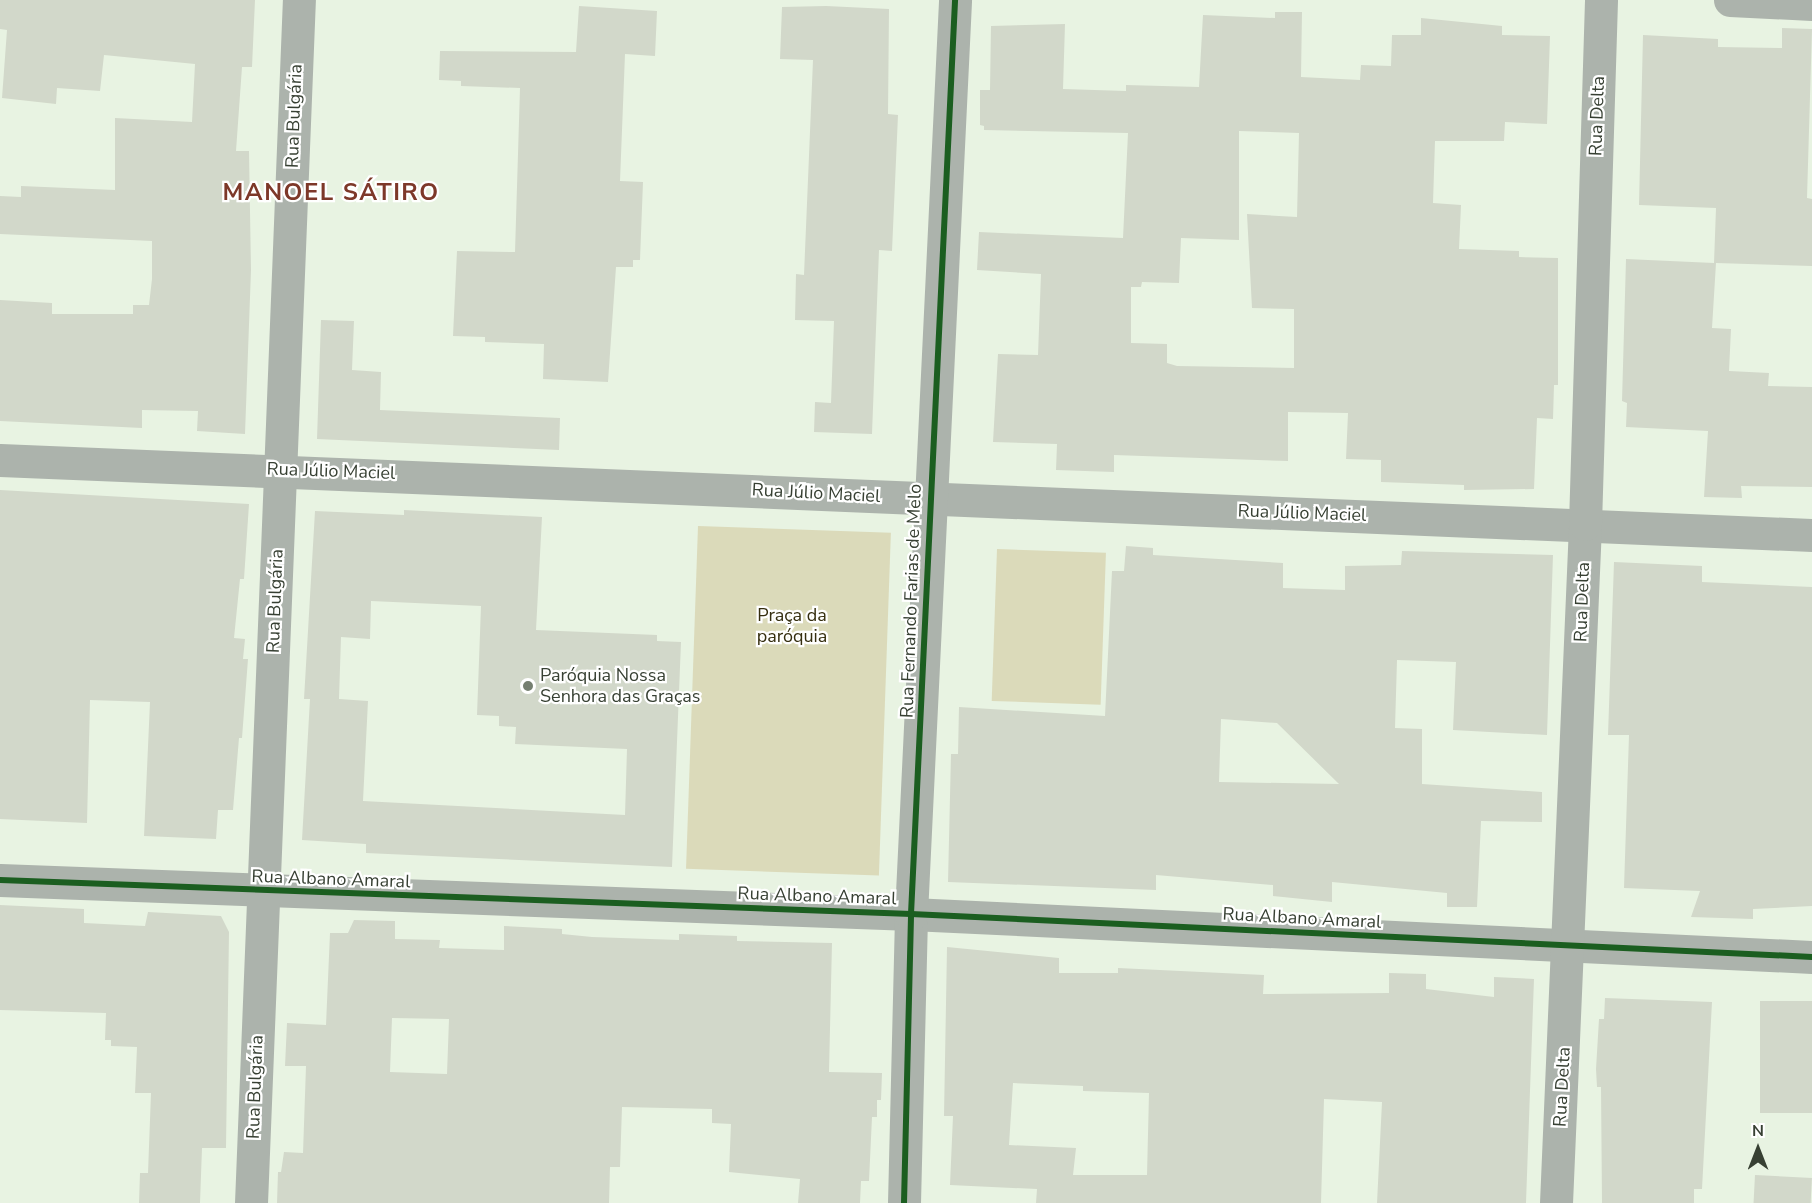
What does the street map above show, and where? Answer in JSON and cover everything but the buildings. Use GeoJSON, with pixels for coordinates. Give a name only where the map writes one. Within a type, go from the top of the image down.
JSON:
{"type":"FeatureCollection","features":[{"type":"Feature","properties":{"kind":"street","name":"Rua Bulgária"},"geometry":{"type":"LineString","coordinates":[[251,1203],[299,0]]}},
{"type":"Feature","properties":{"kind":"street","name":"Rua Fernando Farias de Melo"},"geometry":{"type":"LineString","coordinates":[[904,1203],[911,914],[956,0]]}},
{"type":"Feature","properties":{"kind":"street","name":"Rua Delta"},"geometry":{"type":"LineString","coordinates":[[1556,1203],[1585,524],[1601,0]]}},
{"type":"Feature","properties":{"kind":"street"},"geometry":{"type":"LineString","coordinates":[[1730,0],[1812,4]]}},
{"type":"Feature","properties":{"kind":"street","name":"Rua Júlio Maciel"},"geometry":{"type":"LineString","coordinates":[[0,460],[280,469],[1585,524],[1812,536]]}},
{"type":"Feature","properties":{"kind":"street","name":"Rua Albano Amaral"},"geometry":{"type":"LineString","coordinates":[[0,880],[263,892],[911,914],[1812,957]]}},
{"type":"Feature","properties":{"kind":"green space","name":"Praça da paróquia"},"geometry":{"type":"Polygon","coordinates":[[[698,526],[891,533],[879,876],[686,869],[698,526]]]}},
{"type":"Feature","properties":{"kind":"green space"},"geometry":{"type":"Polygon","coordinates":[[[997,549],[1106,553],[1101,705],[992,701],[997,549]]]}},
{"type":"Feature","properties":{"kind":"cycle path"},"geometry":{"type":"LineString","coordinates":[[904,1203],[911,914],[955,0]]}},
{"type":"Feature","properties":{"kind":"cycle path"},"geometry":{"type":"LineString","coordinates":[[0,880],[911,914],[1812,957]]}},
{"type":"Feature","properties":{"kind":"place","name":"Paróquia Nossa Senhora das Graças"},"geometry":{"type":"Point","coordinates":[528,686]}},
{"type":"Feature","properties":{"kind":"district","name":"MANOEL SÁTIRO"},"geometry":{"type":"Point","coordinates":[331,193]}}]}
